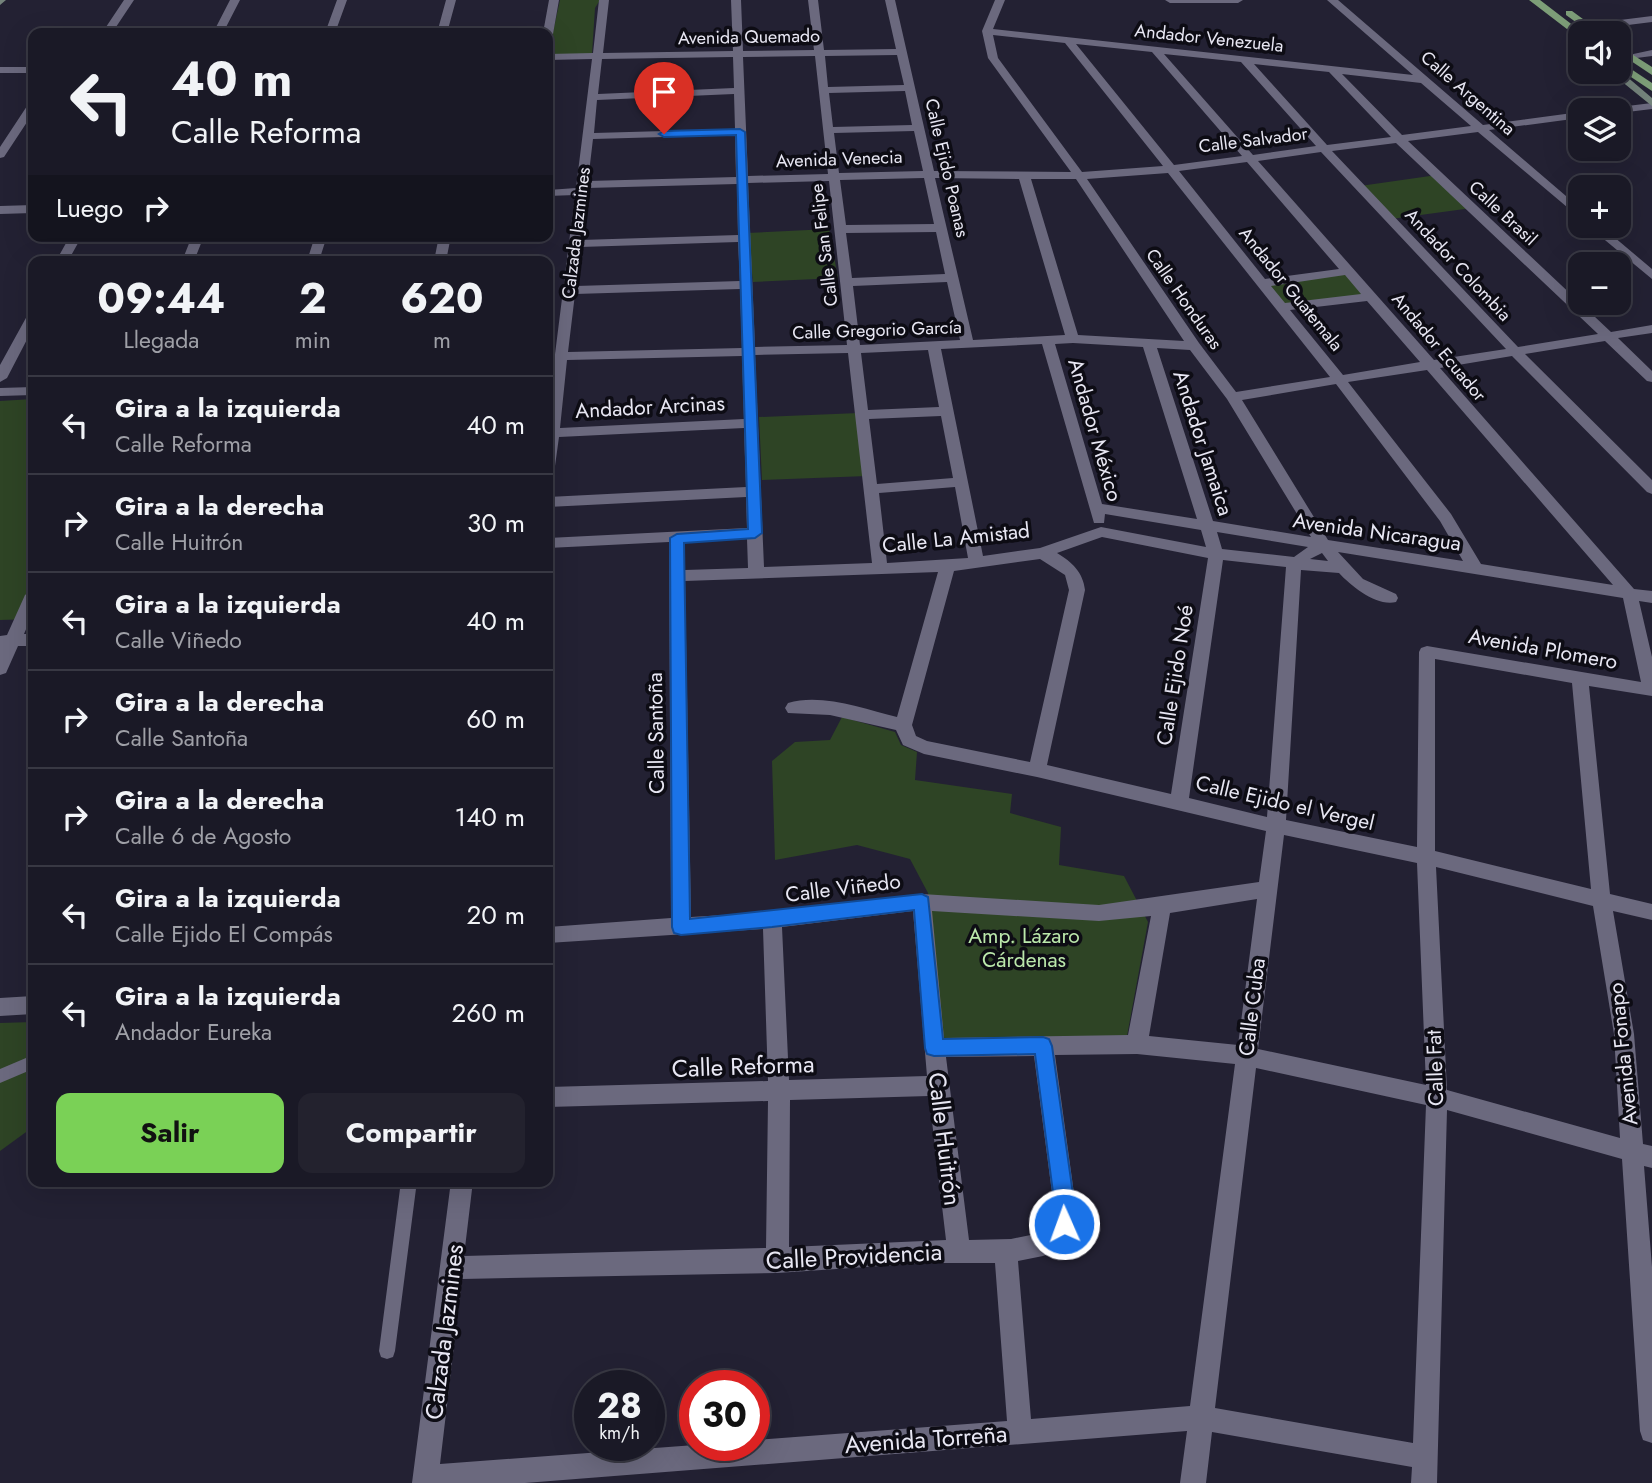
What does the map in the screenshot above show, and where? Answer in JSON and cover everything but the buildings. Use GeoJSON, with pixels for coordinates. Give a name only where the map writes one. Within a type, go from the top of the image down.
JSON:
{"type":"FeatureCollection","features":[{"type":"Feature","properties":{"kind":"main road"},"geometry":{"type":"LineString","coordinates":[[1534,0],[1568,27]]}},
{"type":"Feature","properties":{"kind":"main road"},"geometry":{"type":"LineString","coordinates":[[1551,0],[1580,21]]}},
{"type":"Feature","properties":{"kind":"main road"},"geometry":{"type":"LineString","coordinates":[[1631,57],[1652,72]]}},
{"type":"Feature","properties":{"kind":"main road"},"geometry":{"type":"LineString","coordinates":[[1631,73],[1652,88]]}},
{"type":"Feature","properties":{"kind":"street"},"geometry":{"type":"LineString","coordinates":[[110,28],[129,0]]}},
{"type":"Feature","properties":{"kind":"street"},"geometry":{"type":"LineString","coordinates":[[221,28],[235,0]]}},
{"type":"Feature","properties":{"kind":"street"},"geometry":{"type":"LineString","coordinates":[[332,28],[342,0]]}},
{"type":"Feature","properties":{"kind":"street"},"geometry":{"type":"LineString","coordinates":[[443,28],[451,0]]}},
{"type":"Feature","properties":{"kind":"street"},"geometry":{"type":"LineString","coordinates":[[549,28],[554,0]]}},
{"type":"Feature","properties":{"kind":"street","name":"Calzada Jazmines"},"geometry":{"type":"LineString","coordinates":[[553,416],[556,365],[569,290],[604,0]]}},
{"type":"Feature","properties":{"kind":"street"},"geometry":{"type":"LineString","coordinates":[[736,0],[756,572]]}},
{"type":"Feature","properties":{"kind":"street","name":"Calle San Felipe"},"geometry":{"type":"LineString","coordinates":[[813,0],[880,569]]}},
{"type":"Feature","properties":{"kind":"street","name":"Calle Ejido Poanas"},"geometry":{"type":"LineString","coordinates":[[890,0],[967,344]]}},
{"type":"Feature","properties":{"kind":"street"},"geometry":{"type":"LineString","coordinates":[[987,31],[1000,0]]}},
{"type":"Feature","properties":{"kind":"street"},"geometry":{"type":"LineString","coordinates":[[1170,0],[1236,0]]}},
{"type":"Feature","properties":{"kind":"street","name":"Calle Argentina"},"geometry":{"type":"LineString","coordinates":[[1332,0],[1568,204]]}},
{"type":"Feature","properties":{"kind":"street"},"geometry":{"type":"LineString","coordinates":[[1631,23],[1652,19]]}},
{"type":"Feature","properties":{"kind":"street","name":"Andador Venezuela"},"geometry":{"type":"LineString","coordinates":[[987,31],[1427,80]]}},
{"type":"Feature","properties":{"kind":"street","name":"Calle Honduras"},"geometry":{"type":"LineString","coordinates":[[987,31],[993,58],[1079,176],[1194,346],[1233,397],[1324,546],[1357,583],[1390,598]]}},
{"type":"Feature","properties":{"kind":"street","name":"Andador Guatemala"},"geometry":{"type":"LineString","coordinates":[[1068,40],[1342,382],[1446,518],[1475,568]]}},
{"type":"Feature","properties":{"kind":"street","name":"Andador Ecuador"},"geometry":{"type":"LineString","coordinates":[[1156,51],[1349,271],[1429,367],[1630,594],[1651,690]]}},
{"type":"Feature","properties":{"kind":"street","name":"Avenida Quemado"},"geometry":{"type":"LineString","coordinates":[[553,57],[902,52]]}},
{"type":"Feature","properties":{"kind":"street"},"geometry":{"type":"LineString","coordinates":[[1631,56],[1652,53]]}},
{"type":"Feature","properties":{"kind":"street","name":"Andador Colombia"},"geometry":{"type":"LineString","coordinates":[[1244,59],[1324,149],[1516,352],[1652,489]]}},
{"type":"Feature","properties":{"kind":"street"},"geometry":{"type":"LineString","coordinates":[[0,70],[28,69]]}},
{"type":"Feature","properties":{"kind":"street","name":"Calle Brasil"},"geometry":{"type":"LineString","coordinates":[[1332,70],[1399,139],[1652,378]]}},
{"type":"Feature","properties":{"kind":"street"},"geometry":{"type":"LineString","coordinates":[[1629,84],[1652,104]]}},
{"type":"Feature","properties":{"kind":"street"},"geometry":{"type":"LineString","coordinates":[[823,90],[909,88]]}},
{"type":"Feature","properties":{"kind":"street"},"geometry":{"type":"LineString","coordinates":[[592,97],[739,91]]}},
{"type":"Feature","properties":{"kind":"street"},"geometry":{"type":"LineString","coordinates":[[1631,108],[1652,104]]}},
{"type":"Feature","properties":{"kind":"street"},"geometry":{"type":"LineString","coordinates":[[0,155],[28,112]]}},
{"type":"Feature","properties":{"kind":"street","name":"Calle Salvador"},"geometry":{"type":"LineString","coordinates":[[929,174],[1079,176],[1170,169],[1568,117]]}},
{"type":"Feature","properties":{"kind":"street"},"geometry":{"type":"LineString","coordinates":[[828,130],[918,128]]}},
{"type":"Feature","properties":{"kind":"street"},"geometry":{"type":"LineString","coordinates":[[588,136],[740,132]]}},
{"type":"Feature","properties":{"kind":"street","name":"Avenida Venecia"},"geometry":{"type":"LineString","coordinates":[[553,192],[581,188],[742,180],[929,174]]}},
{"type":"Feature","properties":{"kind":"street","name":"Andador México"},"geometry":{"type":"LineString","coordinates":[[1024,176],[1073,339]]}},
{"type":"Feature","properties":{"kind":"street"},"geometry":{"type":"LineString","coordinates":[[0,210],[28,209]]}},
{"type":"Feature","properties":{"kind":"street"},"geometry":{"type":"LineString","coordinates":[[840,229],[941,228]]}},
{"type":"Feature","properties":{"kind":"street"},"geometry":{"type":"LineString","coordinates":[[575,244],[744,238]]}},
{"type":"Feature","properties":{"kind":"street"},"geometry":{"type":"LineString","coordinates":[[1608,238],[1652,275]]}},
{"type":"Feature","properties":{"kind":"street"},"geometry":{"type":"LineString","coordinates":[[1262,283],[1349,271]]}},
{"type":"Feature","properties":{"kind":"street"},"geometry":{"type":"LineString","coordinates":[[846,282],[952,278]]}},
{"type":"Feature","properties":{"kind":"street"},"geometry":{"type":"LineString","coordinates":[[569,290],[746,285]]}},
{"type":"Feature","properties":{"kind":"street"},"geometry":{"type":"LineString","coordinates":[[1282,307],[1371,297]]}},
{"type":"Feature","properties":{"kind":"street"},"geometry":{"type":"LineString","coordinates":[[0,378],[28,325]]}},
{"type":"Feature","properties":{"kind":"street"},"geometry":{"type":"LineString","coordinates":[[1233,397],[1342,382],[1652,329]]}},
{"type":"Feature","properties":{"kind":"street","name":"Calle Gregorio García"},"geometry":{"type":"LineString","coordinates":[[556,365],[748,352],[1073,339],[1194,346]]}},
{"type":"Feature","properties":{"kind":"street","name":"Andador México"},"geometry":{"type":"LineString","coordinates":[[1047,340],[1097,508],[1101,533]]}},
{"type":"Feature","properties":{"kind":"street","name":"Andador Jamaica"},"geometry":{"type":"LineString","coordinates":[[1149,344],[1216,554]]}},
{"type":"Feature","properties":{"kind":"street"},"geometry":{"type":"LineString","coordinates":[[934,345],[977,563]]}},
{"type":"Feature","properties":{"kind":"street"},"geometry":{"type":"LineString","coordinates":[[0,392],[28,391]]}},
{"type":"Feature","properties":{"kind":"street"},"geometry":{"type":"LineString","coordinates":[[862,415],[947,411]]}},
{"type":"Feature","properties":{"kind":"street","name":"Andador Arcinas"},"geometry":{"type":"LineString","coordinates":[[553,433],[751,423]]}},
{"type":"Feature","properties":{"kind":"street"},"geometry":{"type":"LineString","coordinates":[[870,489],[962,482]]}},
{"type":"Feature","properties":{"kind":"street"},"geometry":{"type":"LineString","coordinates":[[553,502],[753,492]]}},
{"type":"Feature","properties":{"kind":"street","name":"Avenida Nicaragua"},"geometry":{"type":"LineString","coordinates":[[1097,508],[1652,597]]}},
{"type":"Feature","properties":{"kind":"street"},"geometry":{"type":"LineString","coordinates":[[553,543],[755,533]]}},
{"type":"Feature","properties":{"kind":"street"},"geometry":{"type":"LineString","coordinates":[[1042,553],[1101,533],[1216,554],[1343,568]]}},
{"type":"Feature","properties":{"kind":"street","name":"Calle Santoña"},"geometry":{"type":"LineString","coordinates":[[677,538],[681,927]]}},
{"type":"Feature","properties":{"kind":"street"},"geometry":{"type":"LineString","coordinates":[[1298,562],[1303,556],[1324,546]]}},
{"type":"Feature","properties":{"kind":"street","name":"Calle La Amistad"},"geometry":{"type":"LineString","coordinates":[[678,576],[947,566],[1042,553],[1060,561],[1070,571],[1077,590],[1037,770]]}},
{"type":"Feature","properties":{"kind":"street","name":"Calle Ejido Noé"},"geometry":{"type":"LineString","coordinates":[[1179,802],[1216,554]]}},
{"type":"Feature","properties":{"kind":"street","name":"Calle Cuba"},"geometry":{"type":"LineString","coordinates":[[1193,1483],[1276,826],[1293,569],[1298,562]]}},
{"type":"Feature","properties":{"kind":"street"},"geometry":{"type":"LineString","coordinates":[[906,732],[947,566]]}},
{"type":"Feature","properties":{"kind":"street"},"geometry":{"type":"LineString","coordinates":[[0,669],[6,641],[28,604]]}},
{"type":"Feature","properties":{"kind":"street"},"geometry":{"type":"LineString","coordinates":[[6,641],[28,640]]}},
{"type":"Feature","properties":{"kind":"street","name":"Avenida Plomero"},"geometry":{"type":"LineString","coordinates":[[1427,652],[1651,690]]}},
{"type":"Feature","properties":{"kind":"street","name":"Calle Fat"},"geometry":{"type":"LineString","coordinates":[[1424,1483],[1437,1097],[1426,857],[1427,652]]}},
{"type":"Feature","properties":{"kind":"street","name":"Avenida Fonapo"},"geometry":{"type":"LineString","coordinates":[[1580,679],[1601,898],[1643,1155],[1652,1431]]}},
{"type":"Feature","properties":{"kind":"street","name":"Calle Ejido el Vergel"},"geometry":{"type":"LineString","coordinates":[[794,708],[830,708],[906,732],[936,752],[1037,770],[1276,826],[1426,857],[1652,912]]}},
{"type":"Feature","properties":{"kind":"street","name":"Calle Viñedo"},"geometry":{"type":"LineString","coordinates":[[553,935],[772,920],[922,902],[1099,913],[1267,889]]}},
{"type":"Feature","properties":{"kind":"street","name":"Calle Huitrón"},"geometry":{"type":"LineString","coordinates":[[922,902],[934,1048],[959,1250]]}},
{"type":"Feature","properties":{"kind":"street"},"geometry":{"type":"LineString","coordinates":[[1137,1044],[1162,906]]}},
{"type":"Feature","properties":{"kind":"street"},"geometry":{"type":"LineString","coordinates":[[772,920],[779,1091],[777,1261]]}},
{"type":"Feature","properties":{"kind":"street"},"geometry":{"type":"LineString","coordinates":[[0,1007],[28,1005]]}},
{"type":"Feature","properties":{"kind":"street"},"geometry":{"type":"LineString","coordinates":[[934,1048],[1137,1044],[1246,1056],[1437,1097],[1643,1155]]}},
{"type":"Feature","properties":{"kind":"street","name":"Calle Providencia"},"geometry":{"type":"LineString","coordinates":[[451,1268],[777,1261],[1045,1246],[1058,1239],[1064,1224],[1065,1208],[1043,1046]]}},
{"type":"Feature","properties":{"kind":"street","name":"Calle Reforma"},"geometry":{"type":"LineString","coordinates":[[553,1097],[939,1086]]}},
{"type":"Feature","properties":{"kind":"street","name":"Calzada Jazmines"},"geometry":{"type":"LineString","coordinates":[[426,1480],[461,1187]]}},
{"type":"Feature","properties":{"kind":"street"},"geometry":{"type":"LineString","coordinates":[[1006,1250],[1020,1431]]}},
{"type":"Feature","properties":{"kind":"street","name":"Avenida Torreña"},"geometry":{"type":"LineString","coordinates":[[426,1480],[1201,1418],[1424,1457]]}},
{"type":"Feature","properties":{"kind":"lane"},"geometry":{"type":"LineString","coordinates":[[0,1076],[28,1064]]}},
{"type":"Feature","properties":{"kind":"lane"},"geometry":{"type":"LineString","coordinates":[[387,1351],[408,1187]]}},
{"type":"Feature","properties":{"kind":"green space"},"geometry":{"type":"Polygon","coordinates":[[[560,0],[600,0],[595,8],[592,54],[553,55],[553,32],[560,0]]]}},
{"type":"Feature","properties":{"kind":"green space"},"geometry":{"type":"Polygon","coordinates":[[[1437,175],[1472,208],[1391,219],[1360,186],[1437,175]]]}},
{"type":"Feature","properties":{"kind":"green space"},"geometry":{"type":"Polygon","coordinates":[[[829,229],[838,278],[753,282],[747,233],[829,229]]]}},
{"type":"Feature","properties":{"kind":"green space"},"geometry":{"type":"Polygon","coordinates":[[[1349,271],[1371,297],[1282,307],[1262,283],[1349,271]]]}},
{"type":"Feature","properties":{"kind":"green space"},"geometry":{"type":"Polygon","coordinates":[[[28,399],[28,619],[0,620],[0,401],[28,399]]]}},
{"type":"Feature","properties":{"kind":"green space"},"geometry":{"type":"Polygon","coordinates":[[[859,413],[867,476],[762,480],[759,417],[859,413]]]}},
{"type":"Feature","properties":{"kind":"green space","name":"Amp. Lázaro Cárdenas"},"geometry":{"type":"Polygon","coordinates":[[[842,717],[895,732],[901,745],[917,752],[915,780],[1012,794],[1010,813],[1061,827],[1059,865],[1124,876],[1148,922],[1127,1036],[943,1039],[928,893],[910,859],[857,845],[775,860],[772,761],[795,742],[830,740],[842,717]]]}},
{"type":"Feature","properties":{"kind":"green space"},"geometry":{"type":"Polygon","coordinates":[[[28,1022],[28,1131],[0,1151],[0,1023],[28,1022]]]}},
{"type":"Feature","properties":{"kind":"route"},"geometry":{"type":"LineString","coordinates":[[664,134],[740,132],[755,533],[677,538],[681,927],[772,920],[922,902],[934,1048],[1043,1046],[1065,1208],[1064,1224]]}}]}
